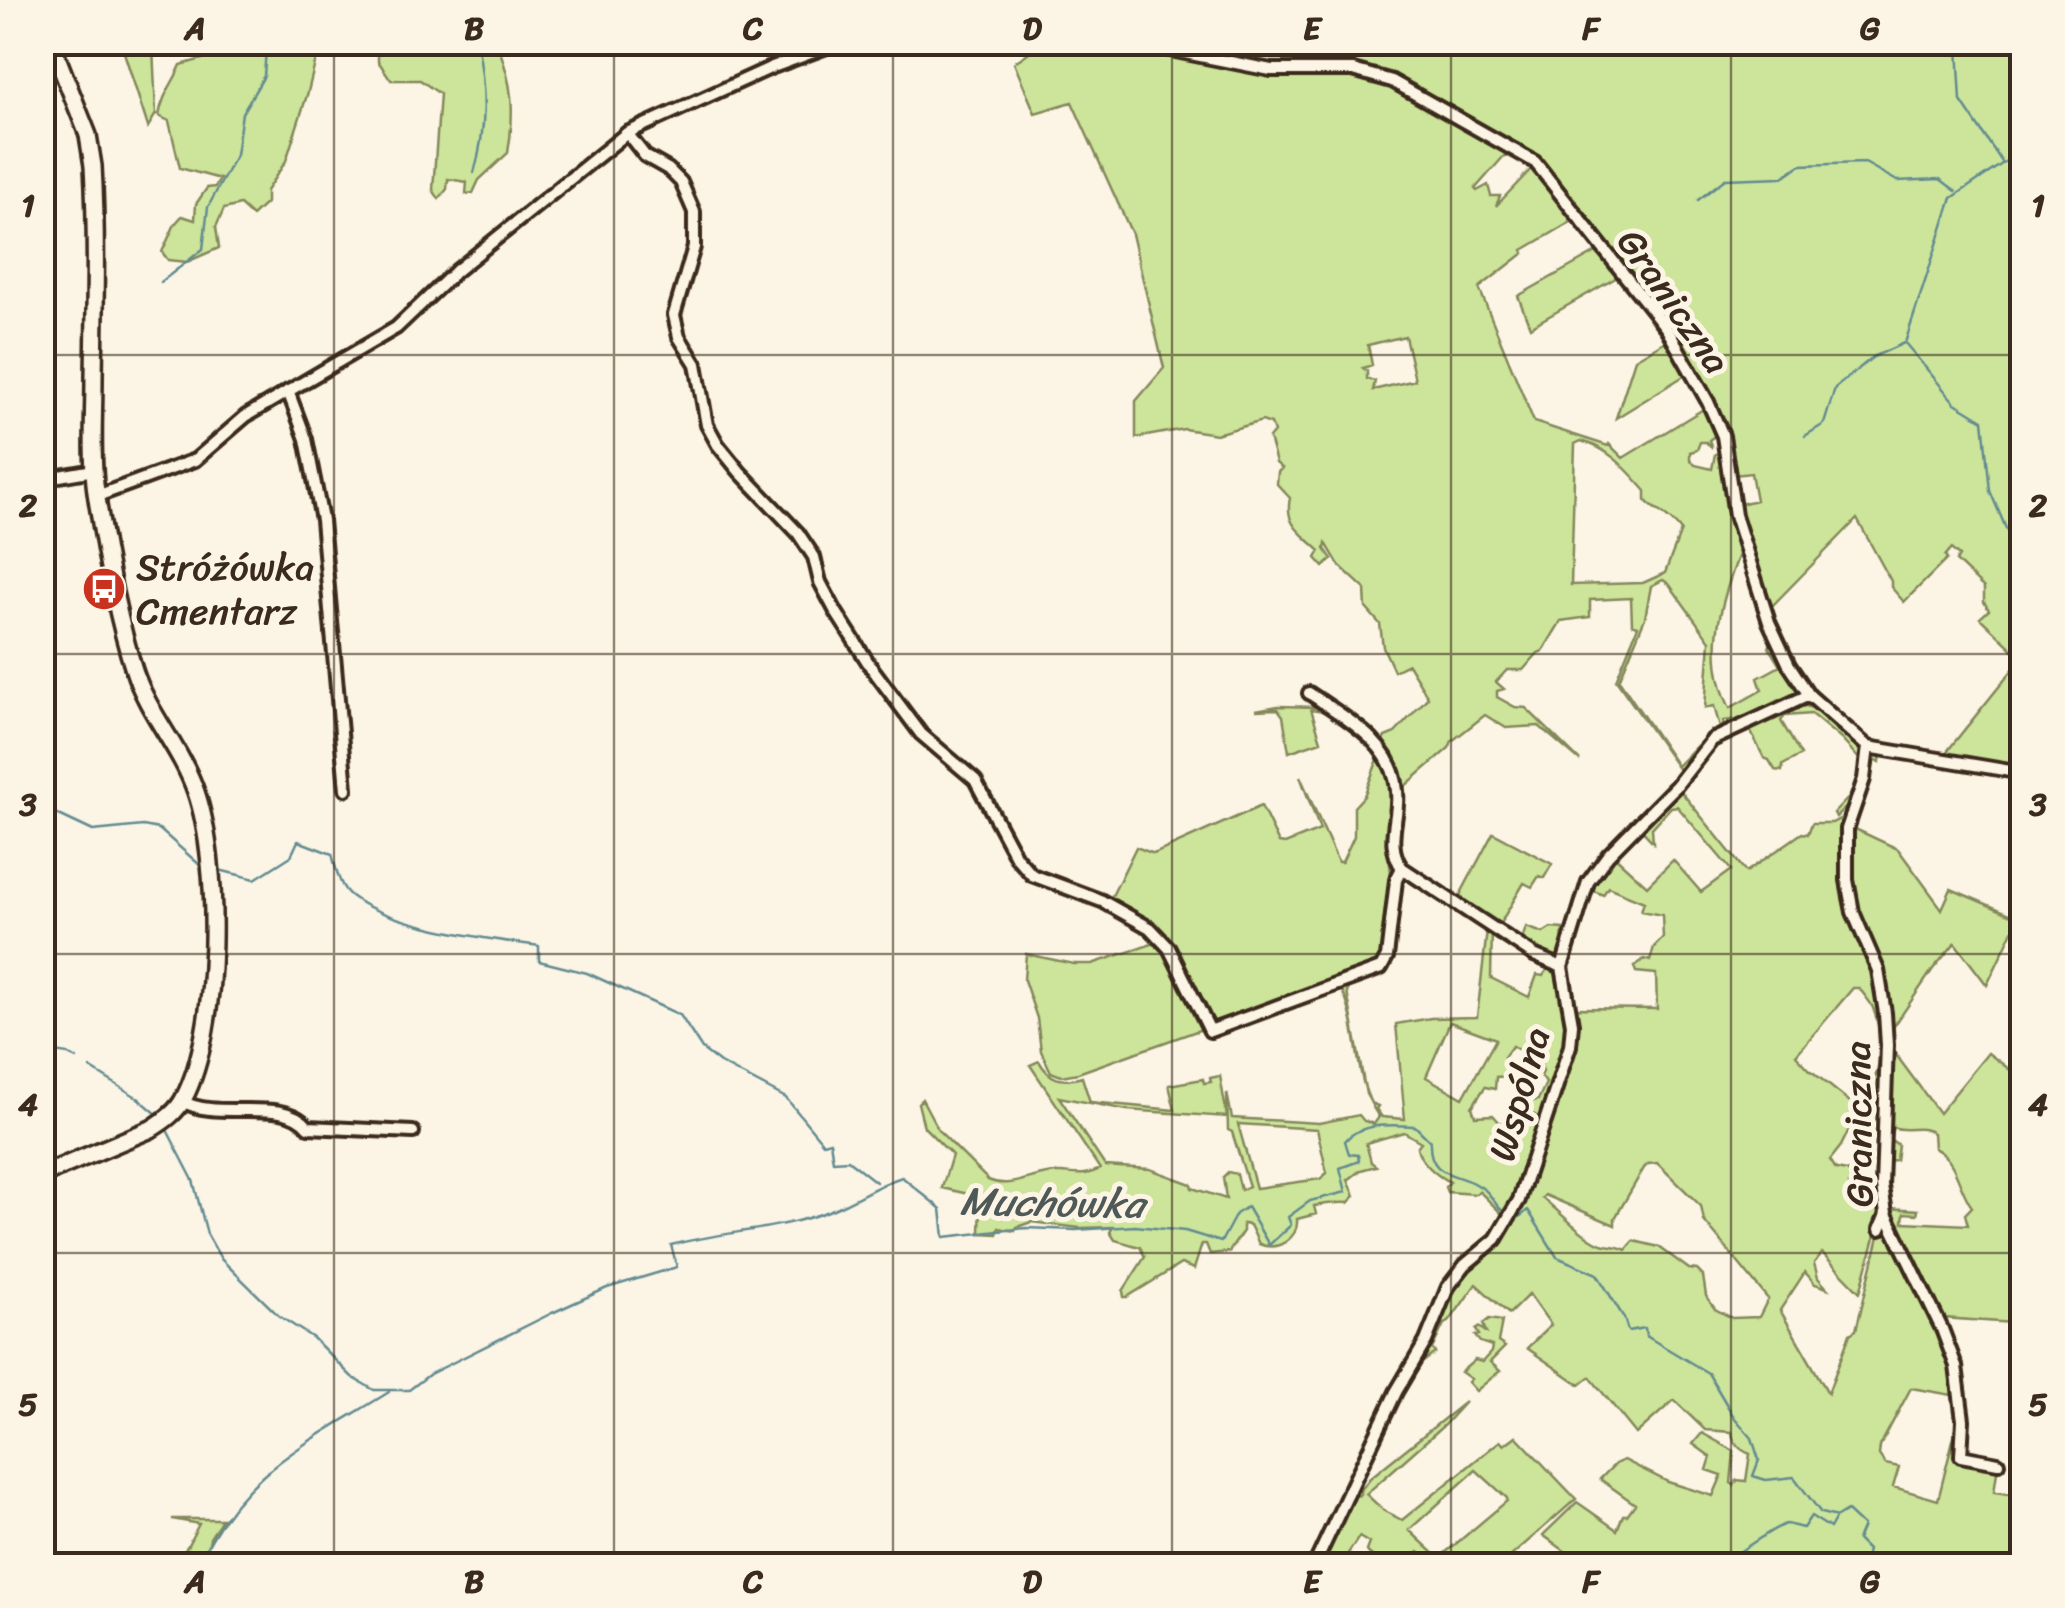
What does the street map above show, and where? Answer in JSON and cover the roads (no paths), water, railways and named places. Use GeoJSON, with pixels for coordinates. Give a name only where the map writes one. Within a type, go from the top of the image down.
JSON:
{"type":"FeatureCollection","features":[{"type":"Feature","properties":{"kind":"main road"},"geometry":{"type":"LineString","coordinates":[[42,1175],[162,1122],[182,1101],[191,1081],[204,1020],[210,967],[210,868],[198,798],[186,765],[145,696],[132,662],[97,496],[93,166],[88,135],[51,42]]}},
{"type":"Feature","properties":{"kind":"street"},"geometry":{"type":"LineString","coordinates":[[97,496],[195,460],[246,416],[396,328],[456,271],[627,134],[770,68],[840,42]]}},
{"type":"Feature","properties":{"kind":"street","name":"Graniczna"},"geometry":{"type":"LineString","coordinates":[[1130,42],[1271,70],[1353,70],[1392,81],[1535,162],[1667,329],[1723,436],[1735,515],[1769,622],[1789,665],[1809,695],[1868,747],[1864,778],[1848,829],[1847,880],[1852,912],[1878,970],[1885,1013],[1882,1186],[1886,1214],[1956,1366],[1963,1420],[1961,1456],[1998,1463]]}},
{"type":"Feature","properties":{"kind":"street"},"geometry":{"type":"LineString","coordinates":[[627,134],[646,156],[681,182],[694,212],[694,247],[674,315],[679,337],[696,364],[707,424],[740,472],[798,533],[814,557],[820,582],[836,612],[871,667],[921,734],[975,780],[1016,857],[1032,874],[1102,901],[1150,928],[1169,948],[1210,1031],[1382,968],[1396,880],[1402,868]]}},
{"type":"Feature","properties":{"kind":"street"},"geometry":{"type":"LineString","coordinates":[[288,391],[306,439],[322,520],[346,789]]}},
{"type":"Feature","properties":{"kind":"street"},"geometry":{"type":"LineString","coordinates":[[42,479],[94,470]]}},
{"type":"Feature","properties":{"kind":"street"},"geometry":{"type":"LineString","coordinates":[[1309,693],[1369,735],[1384,756],[1398,789],[1392,837],[1402,868],[1534,955],[1562,967]]}},
{"type":"Feature","properties":{"kind":"street","name":"Wspólna"},"geometry":{"type":"LineString","coordinates":[[1314,1566],[1396,1392],[1426,1341],[1448,1287],[1465,1264],[1496,1239],[1510,1215],[1570,1046],[1572,1024],[1562,967],[1588,882],[1608,855],[1676,786],[1712,740],[1809,695]]}},
{"type":"Feature","properties":{"kind":"street"},"geometry":{"type":"LineString","coordinates":[[1868,747],[2022,773]]}},
{"type":"Feature","properties":{"kind":"street"},"geometry":{"type":"LineString","coordinates":[[182,1101],[227,1111],[288,1112],[308,1126],[413,1132]]}},
{"type":"Feature","properties":{"kind":"street"},"geometry":{"type":"LineString","coordinates":[[1880,1229],[1886,1214]]}},
{"type":"Feature","properties":{"kind":"waterway"},"geometry":{"type":"LineString","coordinates":[[161,282],[203,249],[208,207],[236,155],[242,113],[264,76],[266,49],[271,42]]}},
{"type":"Feature","properties":{"kind":"waterway"},"geometry":{"type":"LineString","coordinates":[[474,173],[484,108],[477,42]]}},
{"type":"Feature","properties":{"kind":"waterway"},"geometry":{"type":"LineString","coordinates":[[1954,42],[1958,47],[1961,101],[2002,162]]}},
{"type":"Feature","properties":{"kind":"waterway"},"geometry":{"type":"LineString","coordinates":[[2013,545],[1990,491],[1983,420],[1955,403],[1905,343],[1952,198],[2022,153]]}},
{"type":"Feature","properties":{"kind":"waterway"},"geometry":{"type":"LineString","coordinates":[[1698,200],[1725,179],[1783,177],[1800,165],[1865,163],[1897,181],[1940,179],[1956,191]]}},
{"type":"Feature","properties":{"kind":"waterway"},"geometry":{"type":"LineString","coordinates":[[1805,436],[1824,424],[1835,388],[1873,357],[1904,343]]}},
{"type":"Feature","properties":{"kind":"waterway"},"geometry":{"type":"LineString","coordinates":[[42,807],[93,831],[143,826],[159,829],[201,866]]}},
{"type":"Feature","properties":{"kind":"waterway"},"geometry":{"type":"LineString","coordinates":[[219,870],[255,879],[291,856],[298,841],[332,854],[344,888],[369,907],[441,930],[539,946],[539,961],[587,973],[680,1015],[702,1049],[720,1063],[786,1098],[823,1143],[830,1141],[833,1161],[848,1160],[876,1182]]}},
{"type":"Feature","properties":{"kind":"waterway","name":"Muchówka"},"geometry":{"type":"LineString","coordinates":[[42,1050],[77,1059]]}},
{"type":"Feature","properties":{"kind":"waterway","name":"Muchówka"},"geometry":{"type":"LineString","coordinates":[[90,1068],[158,1115]]}},
{"type":"Feature","properties":{"kind":"waterway","name":"Muchówka"},"geometry":{"type":"LineString","coordinates":[[165,1126],[193,1180],[207,1234],[221,1259],[279,1316],[313,1338],[352,1377],[374,1390],[409,1390],[430,1374],[552,1313],[607,1288],[677,1267],[671,1245],[812,1217],[902,1177],[941,1209],[944,1237],[1026,1228],[1135,1226],[1185,1231],[1221,1242],[1236,1214],[1247,1207],[1269,1245],[1291,1225],[1288,1217],[1310,1201],[1346,1192],[1340,1168],[1359,1161],[1358,1155],[1349,1154],[1345,1141],[1352,1135],[1377,1126],[1415,1126],[1430,1141],[1431,1154],[1441,1170],[1476,1184],[1507,1214]]}},
{"type":"Feature","properties":{"kind":"waterway","name":"Muchówka"},"geometry":{"type":"LineString","coordinates":[[1514,1217],[1517,1219],[1528,1210],[1557,1257],[1597,1274],[1628,1331],[1645,1328],[1646,1336],[1708,1373],[1734,1417],[1752,1438],[1759,1460],[1753,1476],[1766,1480],[1794,1477],[1821,1513],[1837,1517],[1847,1511],[1863,1526],[1857,1540],[1867,1550],[1864,1562],[1868,1566]]}},
{"type":"Feature","properties":{"kind":"waterway"},"geometry":{"type":"LineString","coordinates":[[198,1566],[215,1533],[255,1483],[304,1445],[389,1392]]}},
{"type":"Feature","properties":{"kind":"waterway"},"geometry":{"type":"LineString","coordinates":[[1720,1566],[1781,1526],[1803,1528],[1811,1516],[1830,1528],[1835,1519]]}},
{"type":"Feature","properties":{"kind":"waterway","name":"Muchówka"},"geometry":{"type":"LineString","coordinates":[[1882,1566],[1893,1558],[1924,1566]]}},
{"type":"Feature","properties":{"kind":"place","name":"Stróżówka Cmentarz"},"geometry":{"type":"Point","coordinates":[104,589]}}]}
